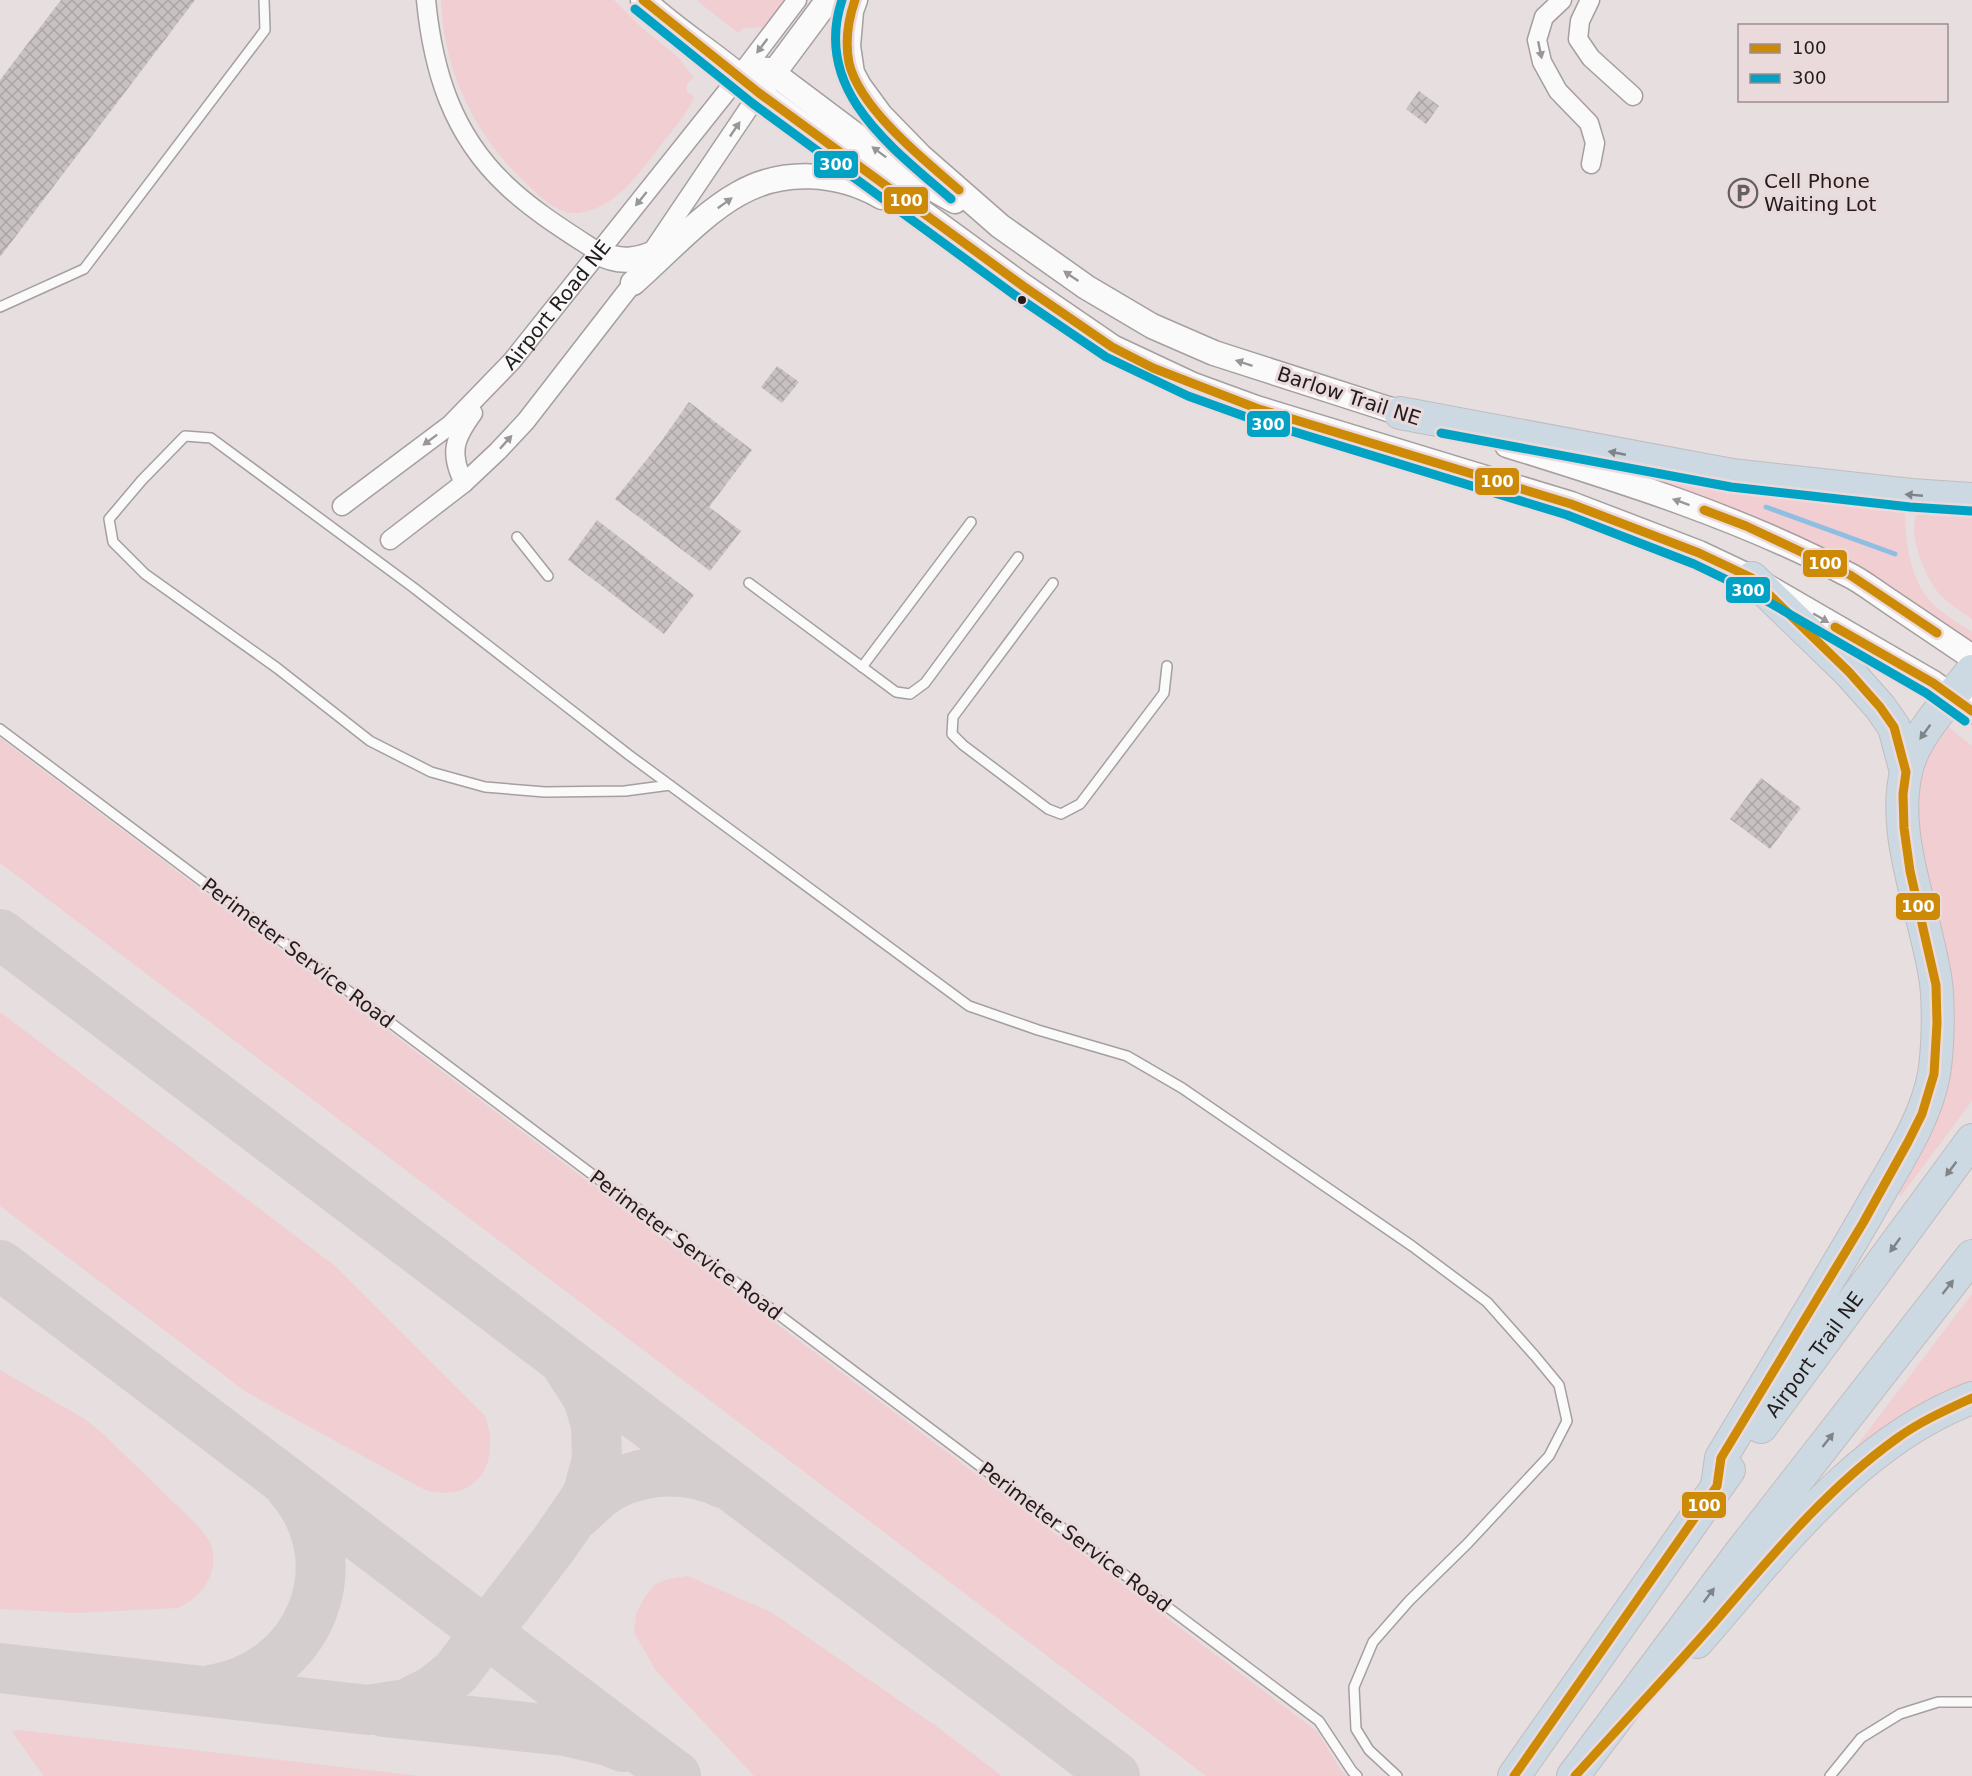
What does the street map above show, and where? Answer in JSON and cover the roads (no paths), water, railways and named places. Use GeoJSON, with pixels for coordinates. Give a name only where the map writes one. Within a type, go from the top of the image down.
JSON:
{"type":"FeatureCollection","features":[{"type":"Feature","properties":{"kind":"highway"},"geometry":{"type":"LineString","coordinates":[[1400,413],[1732,475],[1911,495],[1972,499]]}},
{"type":"Feature","properties":{"kind":"highway"},"geometry":{"type":"LineString","coordinates":[[1752,579],[1849,672],[1880,706],[1894,728],[1906,772]]}},
{"type":"Feature","properties":{"kind":"highway"},"geometry":{"type":"LineString","coordinates":[[1717,1486],[1721,1458],[1863,1222],[1922,1114],[1934,1074],[1937,1023],[1936,985],[1910,871],[1904,828],[1903,794],[1906,772],[1921,736],[1962,704],[1972,671]]}},
{"type":"Feature","properties":{"kind":"highway","name":"Airport Trail NE"},"geometry":{"type":"LineString","coordinates":[[1514,1776],[1717,1486],[1972,1140]]}},
{"type":"Feature","properties":{"kind":"highway"},"geometry":{"type":"LineString","coordinates":[[1574,1776],[1741,1552],[1972,1256]]}},
{"type":"Feature","properties":{"kind":"highway"},"geometry":{"type":"LineString","coordinates":[[1574,1776],[1802,1522],[1855,1470],[1908,1430],[1951,1406],[1972,1398]]}},
{"type":"Feature","properties":{"kind":"main road"},"geometry":{"type":"LineString","coordinates":[[643,0],[677,30],[740,75],[759,93],[828,0]]}},
{"type":"Feature","properties":{"kind":"main road","name":"Barlow Trail NE"},"geometry":{"type":"LineString","coordinates":[[855,0],[851,11],[848,46],[852,73],[881,116],[920,156],[1000,226],[1086,287],[1152,326],[1214,353],[1400,413],[1612,477],[1746,526],[1850,575],[1972,657]]}},
{"type":"Feature","properties":{"kind":"main road"},"geometry":{"type":"LineString","coordinates":[[740,75],[759,69],[769,70],[910,176],[1000,226]]}},
{"type":"Feature","properties":{"kind":"main road","name":"Barlow Trail NE"},"geometry":{"type":"LineString","coordinates":[[759,93],[958,240],[1112,347],[1153,368],[1256,408],[1571,504],[1699,553],[1752,579],[1962,704]]}},
{"type":"Feature","properties":{"kind":"main road"},"geometry":{"type":"LineString","coordinates":[[598,252],[616,260],[633,260],[649,256],[668,247],[737,194],[774,180],[812,176],[847,181],[864,187],[958,240]]}},
{"type":"Feature","properties":{"kind":"main road"},"geometry":{"type":"LineString","coordinates":[[633,283],[698,224]]}},
{"type":"Feature","properties":{"kind":"street"},"geometry":{"type":"LineString","coordinates":[[426,0],[430,37],[444,92],[472,144],[489,168],[506,185],[544,216],[598,252]]}},
{"type":"Feature","properties":{"kind":"street","name":"Airport Road NE"},"geometry":{"type":"LineString","coordinates":[[342,506],[450,425],[512,361],[797,0]]}},
{"type":"Feature","properties":{"kind":"street"},"geometry":{"type":"LineString","coordinates":[[1562,0],[1544,17],[1537,40],[1542,62],[1558,91],[1589,123],[1595,142],[1591,164]]}},
{"type":"Feature","properties":{"kind":"street"},"geometry":{"type":"LineString","coordinates":[[1590,0],[1580,21],[1578,39],[1591,58],[1633,96]]}},
{"type":"Feature","properties":{"kind":"street"},"geometry":{"type":"LineString","coordinates":[[390,540],[464,483],[526,421],[633,283],[759,93]]}},
{"type":"Feature","properties":{"kind":"street"},"geometry":{"type":"LineString","coordinates":[[464,483],[454,457],[457,440],[464,425],[512,361]]}},
{"type":"Feature","properties":{"kind":"lane"},"geometry":{"type":"LineString","coordinates":[[0,307],[84,269],[265,30],[264,0]]}},
{"type":"Feature","properties":{"kind":"lane"},"geometry":{"type":"LineString","coordinates":[[670,785],[625,790],[546,792],[485,787],[431,772],[370,741],[277,668],[145,574],[112,542],[109,519],[142,480],[185,436],[211,438],[414,588],[670,785],[969,1006],[1038,1030],[1127,1056],[1182,1088],[1269,1146],[1412,1246],[1487,1302],[1559,1384],[1567,1421],[1549,1456],[1468,1543],[1409,1601],[1373,1642],[1354,1687],[1356,1729],[1369,1750],[1397,1776]]}},
{"type":"Feature","properties":{"kind":"lane"},"geometry":{"type":"LineString","coordinates":[[862,667],[971,522]]}},
{"type":"Feature","properties":{"kind":"lane"},"geometry":{"type":"LineString","coordinates":[[517,537],[548,576]]}},
{"type":"Feature","properties":{"kind":"lane"},"geometry":{"type":"LineString","coordinates":[[749,583],[896,692],[910,694],[925,683],[1018,557]]}},
{"type":"Feature","properties":{"kind":"lane"},"geometry":{"type":"LineString","coordinates":[[1053,583],[953,717],[952,734],[963,745],[1048,809],[1061,814],[1080,804],[1164,693],[1167,666]]}},
{"type":"Feature","properties":{"kind":"lane","name":"Perimeter Service Road"},"geometry":{"type":"LineString","coordinates":[[0,729],[1319,1721],[1357,1776]]}},
{"type":"Feature","properties":{"kind":"lane"},"geometry":{"type":"LineString","coordinates":[[1830,1776],[1861,1738],[1900,1714],[1938,1702],[1972,1702]]}},
{"type":"Feature","properties":{"kind":"waterway"},"geometry":{"type":"LineString","coordinates":[[1766,507],[1895,554]]}},
{"type":"Feature","properties":{"kind":"place","name":"Cell Phone Waiting Lot"},"geometry":{"type":"Point","coordinates":[1743,193]}}]}
